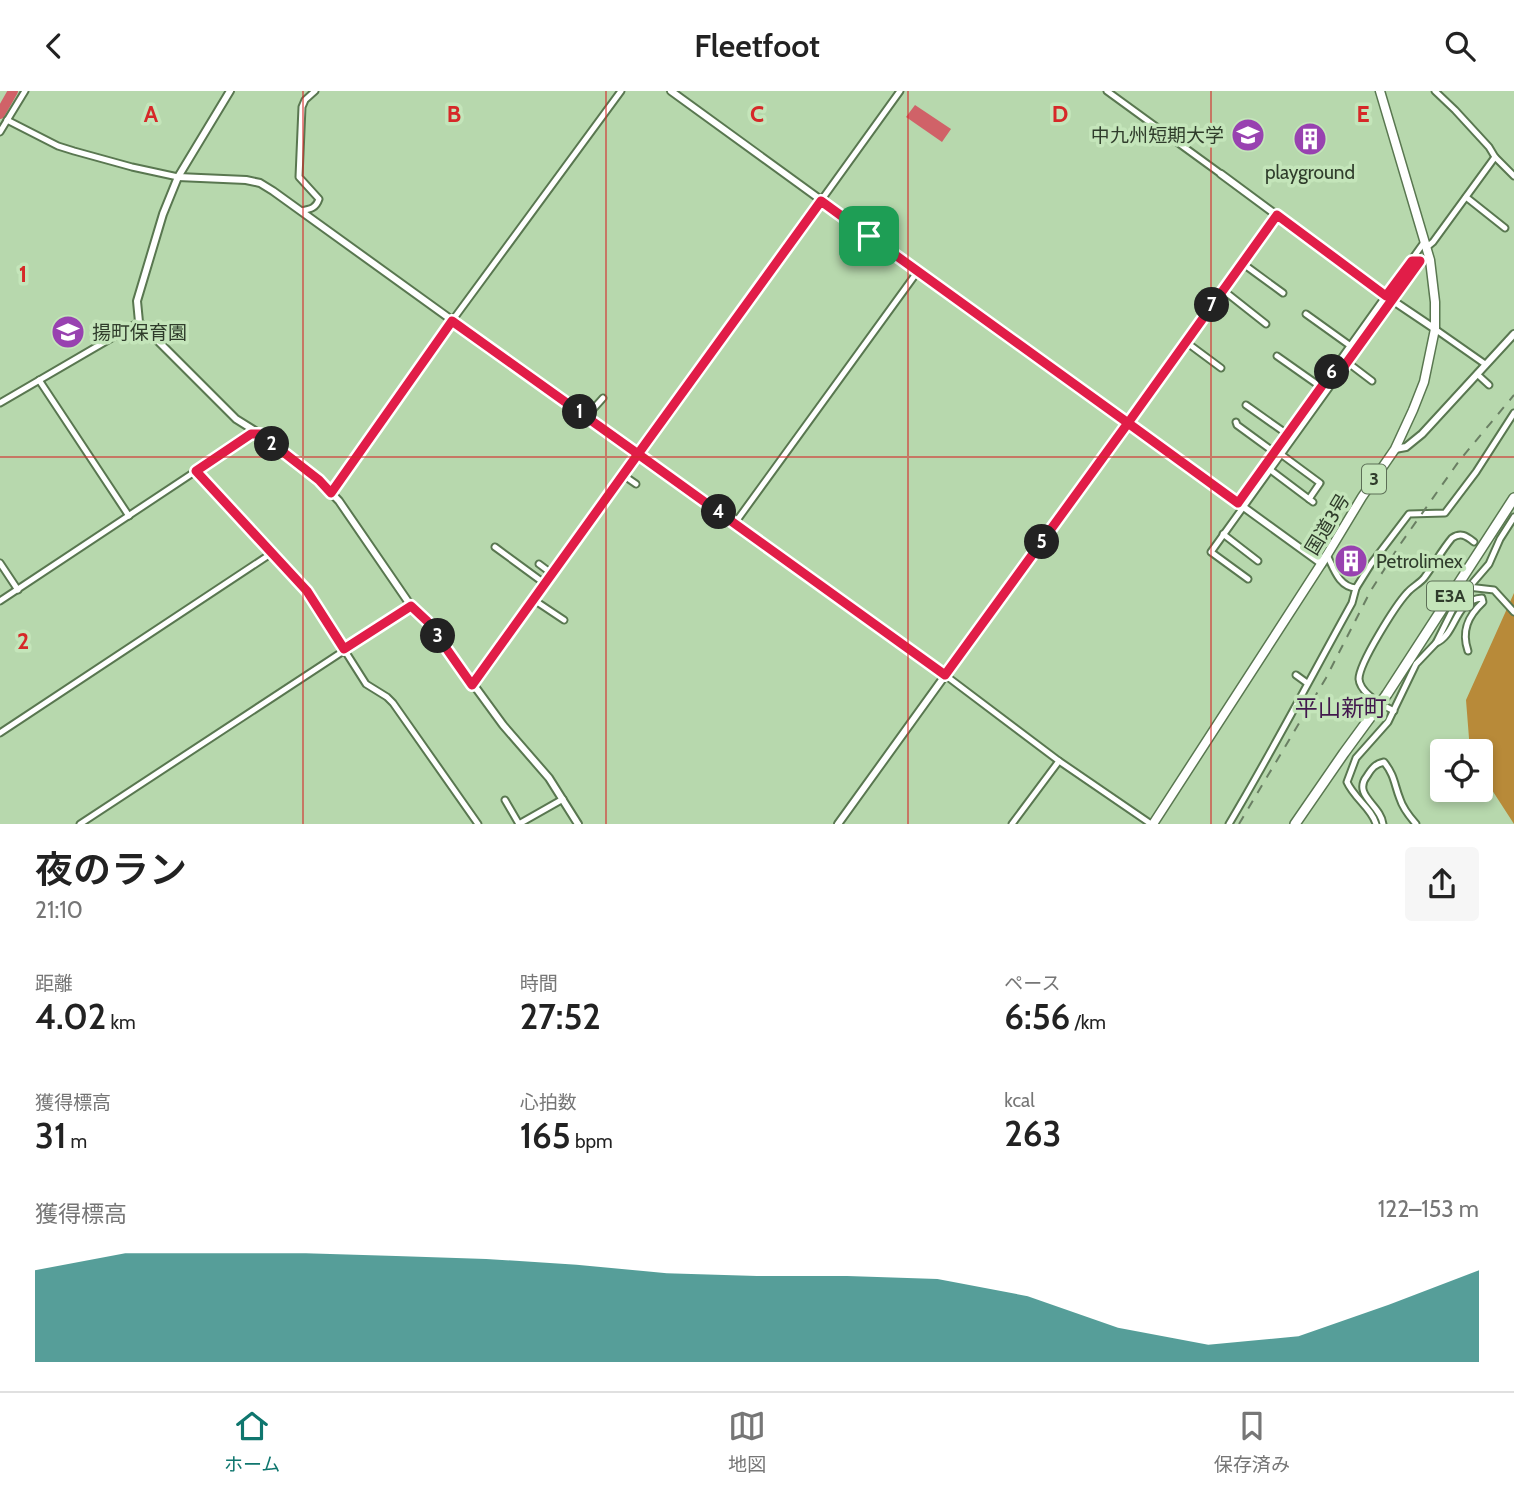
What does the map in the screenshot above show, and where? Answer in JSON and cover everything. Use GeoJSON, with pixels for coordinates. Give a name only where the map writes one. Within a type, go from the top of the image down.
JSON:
{"type":"FeatureCollection","features":[{"type":"Feature","properties":{"kind":"highway","name":"国道3号"},"geometry":{"type":"LineString","coordinates":[[1152,824],[1395,449],[1424,382],[1435,330],[1430,260],[1380,91]]}},
{"type":"Feature","properties":{"kind":"highway","name":"E3A"},"geometry":{"type":"LineString","coordinates":[[1295,824],[1387,694],[1514,498]]}},
{"type":"Feature","properties":{"kind":"highway","name":"E3A"},"geometry":{"type":"LineString","coordinates":[[1301,824],[1314,799]]}},
{"type":"Feature","properties":{"kind":"street"},"geometry":{"type":"LineString","coordinates":[[0,132],[25,91]]}},
{"type":"Feature","properties":{"kind":"street"},"geometry":{"type":"LineString","coordinates":[[230,91],[178,177],[163,214],[137,301],[139,323],[236,419],[260,434],[319,480],[339,502],[387,574],[411,606],[427,621],[503,725],[549,778],[578,824]]}},
{"type":"Feature","properties":{"kind":"street"},"geometry":{"type":"LineString","coordinates":[[302,211],[312,209],[319,199],[299,177],[302,107],[315,91]]}},
{"type":"Feature","properties":{"kind":"street"},"geometry":{"type":"LineString","coordinates":[[331,493],[452,321],[621,91]]}},
{"type":"Feature","properties":{"kind":"street"},"geometry":{"type":"LineString","coordinates":[[671,91],[1322,564]]}},
{"type":"Feature","properties":{"kind":"street"},"geometry":{"type":"LineString","coordinates":[[472,685],[900,91]]}},
{"type":"Feature","properties":{"kind":"street"},"geometry":{"type":"LineString","coordinates":[[1107,91],[1389,298],[1485,364]]}},
{"type":"Feature","properties":{"kind":"street"},"geometry":{"type":"LineString","coordinates":[[1435,91],[1514,176]]}},
{"type":"Feature","properties":{"kind":"street"},"geometry":{"type":"LineString","coordinates":[[7,120],[74,151],[132,167],[178,177],[260,183],[735,523],[1059,761],[1152,824]]}},
{"type":"Feature","properties":{"kind":"street"},"geometry":{"type":"LineString","coordinates":[[1277,452],[1321,387],[1389,298],[1412,261],[1426,244],[1433,242],[1495,157]]}},
{"type":"Feature","properties":{"kind":"street"},"geometry":{"type":"LineString","coordinates":[[1466,198],[1505,228]]}},
{"type":"Feature","properties":{"kind":"street"},"geometry":{"type":"LineString","coordinates":[[838,824],[1277,215]]}},
{"type":"Feature","properties":{"kind":"street"},"geometry":{"type":"LineString","coordinates":[[1412,261],[1430,260]]}},
{"type":"Feature","properties":{"kind":"street"},"geometry":{"type":"LineString","coordinates":[[1389,298],[1420,261]]}},
{"type":"Feature","properties":{"kind":"street"},"geometry":{"type":"LineString","coordinates":[[1242,263],[1283,293]]}},
{"type":"Feature","properties":{"kind":"street"},"geometry":{"type":"LineString","coordinates":[[735,523],[918,271]]}},
{"type":"Feature","properties":{"kind":"street"},"geometry":{"type":"LineString","coordinates":[[1223,290],[1266,324]]}},
{"type":"Feature","properties":{"kind":"street"},"geometry":{"type":"LineString","coordinates":[[1306,314],[1353,348]]}},
{"type":"Feature","properties":{"kind":"street"},"geometry":{"type":"LineString","coordinates":[[0,403],[139,323]]}},
{"type":"Feature","properties":{"kind":"street"},"geometry":{"type":"LineString","coordinates":[[1395,449],[1406,447],[1422,434],[1514,334]]}},
{"type":"Feature","properties":{"kind":"street"},"geometry":{"type":"LineString","coordinates":[[1186,342],[1222,368]]}},
{"type":"Feature","properties":{"kind":"street"},"geometry":{"type":"LineString","coordinates":[[1248,579],[1210,552],[1277,452],[1340,372],[1353,348]]}},
{"type":"Feature","properties":{"kind":"street"},"geometry":{"type":"LineString","coordinates":[[1277,356],[1321,387]]}},
{"type":"Feature","properties":{"kind":"street"},"geometry":{"type":"LineString","coordinates":[[1347,362],[1372,381]]}},
{"type":"Feature","properties":{"kind":"street"},"geometry":{"type":"LineString","coordinates":[[1332,372],[1340,372]]}},
{"type":"Feature","properties":{"kind":"street"},"geometry":{"type":"LineString","coordinates":[[1476,374],[1489,385]]}},
{"type":"Feature","properties":{"kind":"street"},"geometry":{"type":"LineString","coordinates":[[39,380],[129,516]]}},
{"type":"Feature","properties":{"kind":"street"},"geometry":{"type":"LineString","coordinates":[[586,417],[603,398]]}},
{"type":"Feature","properties":{"kind":"street"},"geometry":{"type":"LineString","coordinates":[[1246,405],[1287,434]]}},
{"type":"Feature","properties":{"kind":"street"},"geometry":{"type":"LineString","coordinates":[[1229,824],[1291,716],[1371,564],[1409,514],[1446,513],[1514,412]]}},
{"type":"Feature","properties":{"kind":"street"},"geometry":{"type":"LineString","coordinates":[[1236,422],[1320,483],[1311,500],[1267,467]]}},
{"type":"Feature","properties":{"kind":"street"},"geometry":{"type":"LineString","coordinates":[[0,601],[251,434],[260,434]]}},
{"type":"Feature","properties":{"kind":"street"},"geometry":{"type":"LineString","coordinates":[[196,471],[307,591],[366,684],[393,703],[478,824]]}},
{"type":"Feature","properties":{"kind":"street"},"geometry":{"type":"LineString","coordinates":[[623,475],[636,484]]}},
{"type":"Feature","properties":{"kind":"street"},"geometry":{"type":"LineString","coordinates":[[1377,824],[1347,782],[1356,758],[1388,722],[1416,664],[1436,643],[1457,601],[1489,564],[1491,552],[1514,517]]}},
{"type":"Feature","properties":{"kind":"street"},"geometry":{"type":"LineString","coordinates":[[1223,534],[1258,561]]}},
{"type":"Feature","properties":{"kind":"street"},"geometry":{"type":"LineString","coordinates":[[1394,711],[1362,688],[1359,680],[1361,668],[1407,592],[1422,581],[1452,538],[1458,534],[1474,542]]}},
{"type":"Feature","properties":{"kind":"street"},"geometry":{"type":"LineString","coordinates":[[495,547],[544,583]]}},
{"type":"Feature","properties":{"kind":"street"},"geometry":{"type":"LineString","coordinates":[[0,733],[272,553]]}},
{"type":"Feature","properties":{"kind":"street"},"geometry":{"type":"LineString","coordinates":[[1327,555],[1341,582],[1356,589]]}},
{"type":"Feature","properties":{"kind":"street"},"geometry":{"type":"LineString","coordinates":[[0,563],[18,590]]}},
{"type":"Feature","properties":{"kind":"street"},"geometry":{"type":"LineString","coordinates":[[539,564],[551,573]]}},
{"type":"Feature","properties":{"kind":"street"},"geometry":{"type":"LineString","coordinates":[[1468,587],[1494,590],[1514,612]]}},
{"type":"Feature","properties":{"kind":"street"},"geometry":{"type":"LineString","coordinates":[[1436,643],[1443,640],[1464,606],[1472,600],[1482,598],[1483,602],[1472,612],[1466,628],[1468,651]]}},
{"type":"Feature","properties":{"kind":"street"},"geometry":{"type":"LineString","coordinates":[[534,600],[564,620]]}},
{"type":"Feature","properties":{"kind":"street"},"geometry":{"type":"LineString","coordinates":[[80,824],[411,606]]}},
{"type":"Feature","properties":{"kind":"street"},"geometry":{"type":"LineString","coordinates":[[1296,675],[1307,683]]}},
{"type":"Feature","properties":{"kind":"street"},"geometry":{"type":"LineString","coordinates":[[1012,824],[1059,761]]}},
{"type":"Feature","properties":{"kind":"street"},"geometry":{"type":"LineString","coordinates":[[1383,824],[1379,811],[1363,793],[1362,788],[1363,780],[1376,764],[1384,762],[1396,784],[1399,799],[1416,824]]}},
{"type":"Feature","properties":{"kind":"street"},"geometry":{"type":"LineString","coordinates":[[505,800],[519,824],[563,799]]}},
{"type":"Feature","properties":{"kind":"shaded area"},"geometry":{"type":"Polygon","coordinates":[[[915,105],[951,129],[942,142],[906,117],[915,105]]]}},
{"type":"Feature","properties":{"kind":"shaded area"},"geometry":{"type":"Polygon","coordinates":[[[1514,593],[1514,824],[1493,792],[1493,739],[1469,739],[1466,700],[1514,593]]]}},
{"type":"Feature","properties":{"kind":"waterway"},"geometry":{"type":"LineString","coordinates":[[0,114],[13,91]]}},
{"type":"Feature","properties":{"kind":"railway"},"geometry":{"type":"LineString","coordinates":[[1239,824],[1326,678],[1370,592],[1399,546],[1459,461],[1514,395]]}},
{"type":"Feature","properties":{"kind":"place","name":"中九州短期大学"},"geometry":{"type":"Point","coordinates":[1248,135]}},
{"type":"Feature","properties":{"kind":"place","name":"playground"},"geometry":{"type":"Point","coordinates":[1310,139]}},
{"type":"Feature","properties":{"kind":"place","name":"揚町保育園"},"geometry":{"type":"Point","coordinates":[68,332]}},
{"type":"Feature","properties":{"kind":"place","name":"Petrolimex"},"geometry":{"type":"Point","coordinates":[1351,561]}},
{"type":"Feature","properties":{"kind":"district","name":"平山新町"},"geometry":{"type":"Point","coordinates":[1341,708]}},
{"type":"Feature","properties":{"kind":"route"},"geometry":{"type":"LineString","coordinates":[[869,236],[821,201],[638,454],[452,321],[331,493],[319,480],[260,434],[251,434],[196,471],[313,598],[344,649],[411,606],[427,621],[472,685],[638,454],[945,675],[1128,423],[1238,503],[1332,372],[1340,372],[1420,261],[1412,261],[1386,296],[1277,215],[1128,423],[869,236]]}}]}
